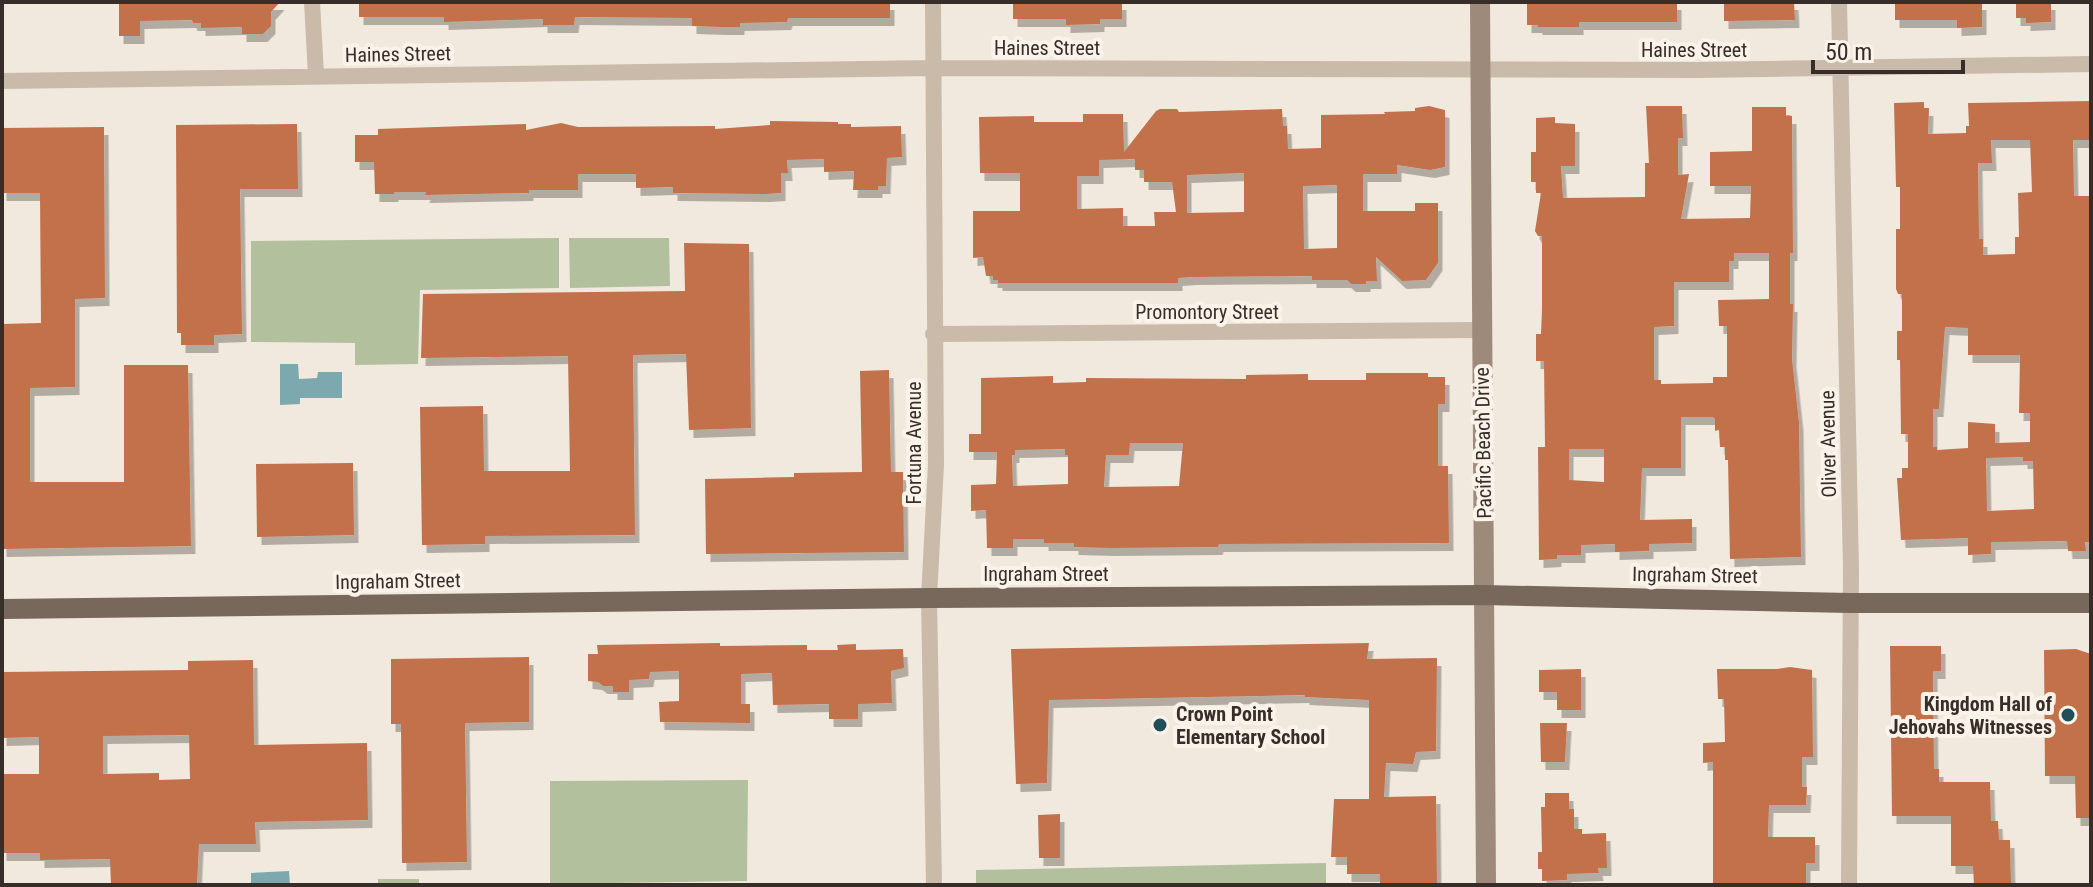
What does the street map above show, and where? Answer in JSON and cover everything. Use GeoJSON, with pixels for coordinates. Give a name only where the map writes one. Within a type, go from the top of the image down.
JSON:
{"type":"FeatureCollection","features":[{"type":"Feature","properties":{"kind":"main road","name":"Ingraham Street"},"geometry":{"type":"LineString","coordinates":[[2,609],[1484,595],[1850,603],[2091,603]]}},
{"type":"Feature","properties":{"kind":"street"},"geometry":{"type":"LineString","coordinates":[[312,2],[316,75]]}},
{"type":"Feature","properties":{"kind":"street","name":"Fortuna Avenue"},"geometry":{"type":"LineString","coordinates":[[933,2],[936,464],[929,598],[934,885]]}},
{"type":"Feature","properties":{"kind":"street","name":"Pacific Beach Drive"},"geometry":{"type":"LineString","coordinates":[[1480,2],[1478,70],[1486,885]]}},
{"type":"Feature","properties":{"kind":"street","name":"Oliver Avenue"},"geometry":{"type":"LineString","coordinates":[[1839,2],[1850,603],[1849,885]]}},
{"type":"Feature","properties":{"kind":"street","name":"Haines Street"},"geometry":{"type":"LineString","coordinates":[[2,81],[933,68],[1840,69],[2091,64]]}},
{"type":"Feature","properties":{"kind":"street","name":"Promontory Street"},"geometry":{"type":"LineString","coordinates":[[933,334],[1481,330]]}},
{"type":"Feature","properties":{"kind":"green space"},"geometry":{"type":"Polygon","coordinates":[[[559,238],[559,288],[420,290],[418,364],[355,365],[355,343],[251,342],[251,241],[559,238]]]}},
{"type":"Feature","properties":{"kind":"green space"},"geometry":{"type":"Polygon","coordinates":[[[569,238],[669,238],[670,286],[570,288],[569,238]]]}},
{"type":"Feature","properties":{"kind":"green space"},"geometry":{"type":"Polygon","coordinates":[[[748,780],[747,881],[550,884],[550,781],[748,780]]]}},
{"type":"Feature","properties":{"kind":"green space"},"geometry":{"type":"Polygon","coordinates":[[[1326,863],[1326,885],[976,885],[976,870],[1326,863]]]}},
{"type":"Feature","properties":{"kind":"green space"},"geometry":{"type":"Polygon","coordinates":[[[378,879],[419,879],[419,885],[378,885],[378,879]]]}},
{"type":"Feature","properties":{"kind":"water"},"geometry":{"type":"Polygon","coordinates":[[[280,364],[298,364],[299,379],[317,378],[318,372],[342,372],[342,398],[300,398],[300,404],[280,405],[280,364]]]}},
{"type":"Feature","properties":{"kind":"water"},"geometry":{"type":"Polygon","coordinates":[[[289,871],[290,885],[251,885],[251,873],[289,871]]]}},
{"type":"Feature","properties":{"kind":"building"},"geometry":{"type":"Polygon","coordinates":[[[119,2],[280,2],[271,12],[271,26],[263,34],[242,34],[242,27],[201,28],[201,23],[193,23],[192,20],[140,21],[140,36],[119,36],[119,2]]]}},
{"type":"Feature","properties":{"kind":"building"},"geometry":{"type":"Polygon","coordinates":[[[359,2],[890,2],[890,18],[788,18],[787,22],[740,23],[740,27],[721,27],[692,26],[692,18],[575,17],[574,25],[543,25],[543,19],[444,22],[444,17],[359,17],[359,2]]]}},
{"type":"Feature","properties":{"kind":"building"},"geometry":{"type":"Polygon","coordinates":[[[1013,2],[1122,2],[1122,19],[1100,19],[1100,24],[1066,25],[1066,19],[1013,19],[1013,2]]]}},
{"type":"Feature","properties":{"kind":"building"},"geometry":{"type":"Polygon","coordinates":[[[1527,2],[1677,2],[1677,22],[1579,22],[1579,27],[1538,27],[1527,25],[1527,2]]]}},
{"type":"Feature","properties":{"kind":"building"},"geometry":{"type":"Polygon","coordinates":[[[1724,2],[1794,2],[1795,20],[1724,21],[1724,2]]]}},
{"type":"Feature","properties":{"kind":"building"},"geometry":{"type":"Polygon","coordinates":[[[1895,2],[1982,2],[1982,27],[1957,28],[1957,20],[1895,20],[1895,2]]]}},
{"type":"Feature","properties":{"kind":"building"},"geometry":{"type":"Polygon","coordinates":[[[2016,2],[2051,2],[2051,22],[2026,23],[2026,18],[2016,18],[2016,2]]]}},
{"type":"Feature","properties":{"kind":"building"},"geometry":{"type":"Polygon","coordinates":[[[2091,101],[2091,140],[2073,140],[2074,196],[2091,196],[2091,542],[2085,542],[2086,551],[2068,551],[2067,541],[1991,542],[1991,554],[1968,555],[1968,538],[1901,540],[1897,478],[1902,478],[1902,468],[1908,468],[1908,434],[1901,434],[1900,360],[1897,360],[1897,331],[1902,331],[1902,294],[1898,294],[1896,289],[1900,187],[1896,187],[1894,103],[1924,102],[1924,108],[1929,108],[1928,134],[1966,133],[1966,126],[1969,126],[1968,103],[2091,101]],[[1991,140],[1992,163],[1978,163],[1979,239],[1983,239],[1983,255],[2015,254],[2015,237],[2019,237],[2018,193],[2032,192],[2030,140],[1991,140]],[[1945,327],[1939,409],[1933,409],[1933,447],[1937,450],[1968,448],[1968,422],[1995,424],[1995,443],[2030,442],[2030,413],[2019,413],[2020,355],[1968,355],[1968,328],[1945,327]],[[2023,457],[1986,458],[1987,511],[2034,509],[2033,461],[2023,461],[2023,457]]]}},
{"type":"Feature","properties":{"kind":"building"},"geometry":{"type":"Polygon","coordinates":[[[1429,106],[1445,110],[1445,167],[1430,170],[1397,165],[1397,174],[1363,174],[1363,211],[1415,211],[1415,203],[1438,203],[1438,263],[1426,280],[1402,281],[1376,257],[1377,281],[1366,281],[1366,284],[1351,284],[1347,280],[1312,280],[1312,276],[1192,277],[1178,278],[1178,283],[998,283],[993,276],[986,276],[983,257],[973,258],[973,211],[1020,211],[1020,173],[980,173],[979,117],[1034,116],[1034,122],[1083,122],[1083,114],[1123,114],[1124,152],[1160,109],[1177,109],[1179,112],[1282,109],[1283,126],[1287,126],[1288,149],[1321,148],[1321,115],[1385,114],[1415,111],[1415,108],[1429,106]],[[1135,159],[1099,160],[1099,176],[1077,176],[1077,209],[1123,208],[1123,226],[1155,226],[1154,212],[1176,212],[1172,182],[1144,182],[1144,170],[1135,170],[1135,159]],[[1244,173],[1187,175],[1187,213],[1244,212],[1244,173]],[[1337,185],[1303,186],[1304,249],[1337,248],[1337,185]]]}},
{"type":"Feature","properties":{"kind":"building"},"geometry":{"type":"Polygon","coordinates":[[[1646,106],[1682,106],[1683,138],[1678,138],[1678,175],[1689,174],[1681,219],[1750,218],[1751,186],[1710,186],[1710,152],[1752,151],[1752,107],[1786,107],[1786,116],[1792,116],[1793,253],[1790,253],[1790,304],[1793,304],[1792,359],[1799,423],[1801,557],[1730,559],[1728,460],[1725,460],[1725,447],[1720,447],[1719,430],[1715,431],[1713,417],[1681,417],[1681,468],[1642,468],[1640,520],[1692,519],[1692,543],[1649,544],[1649,551],[1615,552],[1615,544],[1581,545],[1581,555],[1557,555],[1557,559],[1539,560],[1538,447],[1545,447],[1544,361],[1536,361],[1536,334],[1541,334],[1542,236],[1535,231],[1541,193],[1536,193],[1536,182],[1531,182],[1531,152],[1536,152],[1536,118],[1555,117],[1555,123],[1575,124],[1575,166],[1561,166],[1563,198],[1645,197],[1645,163],[1649,163],[1646,106]],[[1734,253],[1734,261],[1729,261],[1729,282],[1674,282],[1674,326],[1654,327],[1654,380],[1661,380],[1661,384],[1713,383],[1713,377],[1727,377],[1727,326],[1719,326],[1718,300],[1769,299],[1769,253],[1734,253]],[[1569,449],[1569,480],[1604,482],[1604,449],[1569,449]]]}},
{"type":"Feature","properties":{"kind":"building"},"geometry":{"type":"Polygon","coordinates":[[[770,121],[838,122],[851,124],[851,127],[901,126],[902,157],[887,158],[886,186],[878,186],[878,190],[853,190],[854,171],[824,172],[824,159],[787,160],[788,173],[781,173],[781,193],[765,194],[673,193],[673,187],[636,188],[636,174],[578,174],[578,190],[375,194],[374,162],[355,162],[355,135],[378,135],[378,129],[526,124],[526,130],[561,123],[578,127],[715,126],[715,129],[770,125],[770,121]]]}},
{"type":"Feature","properties":{"kind":"building"},"geometry":{"type":"Polygon","coordinates":[[[297,124],[298,189],[240,189],[242,334],[214,335],[214,345],[181,345],[181,333],[177,333],[176,125],[297,124]]]}},
{"type":"Feature","properties":{"kind":"building"},"geometry":{"type":"Polygon","coordinates":[[[104,127],[105,298],[75,299],[75,387],[30,388],[30,482],[124,482],[124,365],[188,365],[191,546],[2,549],[2,324],[41,323],[40,193],[2,193],[2,128],[104,127]]]}},
{"type":"Feature","properties":{"kind":"building"},"geometry":{"type":"Polygon","coordinates":[[[684,243],[749,244],[751,428],[689,430],[686,354],[633,355],[635,535],[485,536],[485,544],[422,545],[420,407],[483,406],[484,471],[570,471],[568,356],[421,358],[423,294],[685,291],[684,243]]]}},
{"type":"Feature","properties":{"kind":"building"},"geometry":{"type":"Polygon","coordinates":[[[889,370],[891,472],[903,472],[904,552],[706,554],[705,479],[862,472],[860,371],[889,370]]]}},
{"type":"Feature","properties":{"kind":"building"},"geometry":{"type":"Polygon","coordinates":[[[1366,373],[1428,373],[1428,377],[1445,377],[1445,404],[1438,404],[1438,466],[1448,466],[1449,543],[1110,548],[1044,543],[1044,539],[1013,539],[1013,548],[987,548],[986,510],[971,511],[971,485],[996,484],[997,452],[969,452],[969,434],[981,434],[981,378],[1053,376],[1053,383],[1086,382],[1086,378],[1246,379],[1246,375],[1308,374],[1308,380],[1366,380],[1366,373]],[[1130,443],[1129,455],[1106,455],[1104,487],[1179,486],[1183,443],[1130,443]],[[1065,449],[1015,450],[1015,455],[1012,455],[1013,486],[1068,484],[1068,455],[1065,455],[1065,449]]]}},
{"type":"Feature","properties":{"kind":"building"},"geometry":{"type":"Polygon","coordinates":[[[353,463],[354,535],[257,537],[256,464],[353,463]]]}},
{"type":"Feature","properties":{"kind":"building"},"geometry":{"type":"Polygon","coordinates":[[[720,643],[720,646],[807,645],[807,650],[838,650],[837,645],[856,644],[856,650],[903,649],[904,668],[891,671],[892,703],[858,704],[858,719],[829,719],[829,704],[773,705],[772,673],[741,674],[741,704],[750,704],[750,723],[660,722],[659,702],[679,701],[679,671],[650,672],[649,679],[629,680],[629,692],[613,692],[613,686],[588,681],[588,654],[598,654],[597,645],[720,643]]]}},
{"type":"Feature","properties":{"kind":"building"},"geometry":{"type":"Polygon","coordinates":[[[1369,643],[1367,659],[1437,658],[1436,751],[1416,752],[1413,764],[1386,763],[1384,797],[1436,796],[1437,885],[1380,885],[1380,874],[1347,874],[1347,857],[1331,857],[1334,799],[1369,799],[1369,700],[1305,695],[1049,700],[1047,783],[1016,784],[1011,649],[1369,643]]]}},
{"type":"Feature","properties":{"kind":"building"},"geometry":{"type":"Polygon","coordinates":[[[1890,646],[1941,646],[1941,671],[1933,671],[1934,769],[1939,769],[1939,782],[1990,782],[1991,821],[1998,821],[1999,840],[2010,840],[2011,885],[1974,885],[1973,866],[1951,866],[1951,816],[1892,816],[1890,646]]]}},
{"type":"Feature","properties":{"kind":"building","name":"Kingdom Hall of Jehovahs Witnesses"},"geometry":{"type":"Polygon","coordinates":[[[2076,649],[2091,654],[2091,818],[2076,818],[2075,776],[2045,776],[2044,650],[2076,649]]]}},
{"type":"Feature","properties":{"kind":"building"},"geometry":{"type":"Polygon","coordinates":[[[529,657],[529,722],[465,723],[467,862],[402,863],[401,724],[391,724],[391,659],[529,657]]]}},
{"type":"Feature","properties":{"kind":"building"},"geometry":{"type":"Polygon","coordinates":[[[253,660],[254,745],[367,743],[368,820],[255,822],[256,844],[199,844],[197,885],[111,885],[110,859],[40,860],[40,853],[2,853],[2,774],[39,774],[39,737],[2,738],[2,672],[188,670],[188,661],[253,660]],[[189,735],[103,736],[103,774],[159,773],[159,780],[190,779],[189,735]]]}},
{"type":"Feature","properties":{"kind":"building"},"geometry":{"type":"Polygon","coordinates":[[[1790,667],[1812,670],[1813,757],[1802,757],[1802,787],[1807,787],[1806,805],[1769,805],[1768,837],[1815,837],[1815,863],[1806,863],[1806,885],[1713,885],[1713,762],[1703,763],[1703,743],[1725,742],[1724,699],[1718,699],[1717,669],[1790,667]]]}},
{"type":"Feature","properties":{"kind":"building"},"geometry":{"type":"Polygon","coordinates":[[[1581,669],[1581,710],[1557,710],[1557,692],[1539,692],[1539,670],[1581,669]]]}},
{"type":"Feature","properties":{"kind":"building"},"geometry":{"type":"Polygon","coordinates":[[[1540,723],[1567,723],[1565,762],[1541,762],[1540,723]]]}},
{"type":"Feature","properties":{"kind":"building"},"geometry":{"type":"Polygon","coordinates":[[[1545,793],[1569,793],[1569,809],[1574,809],[1574,829],[1582,829],[1582,834],[1606,833],[1607,868],[1598,868],[1599,873],[1567,874],[1567,880],[1542,881],[1538,852],[1542,852],[1541,807],[1545,807],[1545,793]]]}},
{"type":"Feature","properties":{"kind":"building"},"geometry":{"type":"Polygon","coordinates":[[[1060,814],[1060,858],[1039,858],[1038,815],[1060,814]]]}},
{"type":"Feature","properties":{"kind":"place","name":"Kingdom Hall of Jehovahs Witnesses"},"geometry":{"type":"Point","coordinates":[2068,715]}},
{"type":"Feature","properties":{"kind":"place","name":"Crown Point Elementary School"},"geometry":{"type":"Point","coordinates":[1160,725]}}]}
